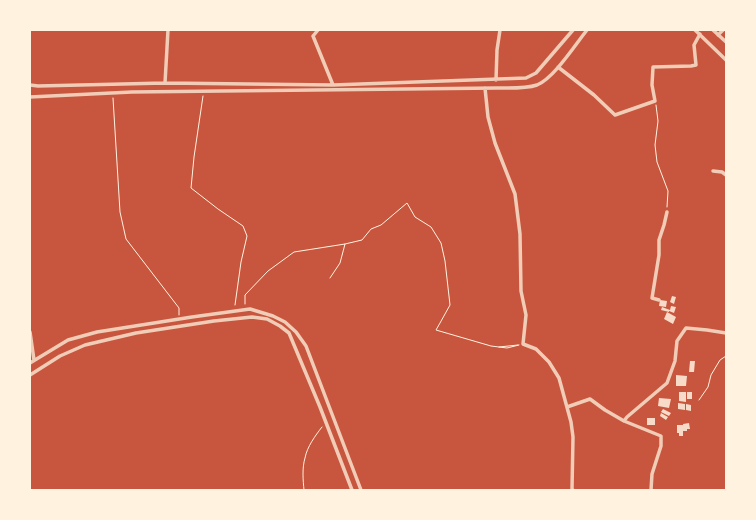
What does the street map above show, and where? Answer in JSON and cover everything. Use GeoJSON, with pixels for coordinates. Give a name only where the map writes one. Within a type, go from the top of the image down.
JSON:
{"type":"FeatureCollection","features":[{"type":"Feature","properties":{"kind":"street"},"geometry":{"type":"LineString","coordinates":[[165,83],[168,30]]}},
{"type":"Feature","properties":{"kind":"street"},"geometry":{"type":"LineString","coordinates":[[318,30],[313,36],[333,85]]}},
{"type":"Feature","properties":{"kind":"street"},"geometry":{"type":"LineString","coordinates":[[496,80],[497,50],[500,30]]}},
{"type":"Feature","properties":{"kind":"street"},"geometry":{"type":"LineString","coordinates":[[30,85],[165,83],[333,85],[526,78],[536,73],[573,30]]}},
{"type":"Feature","properties":{"kind":"street"},"geometry":{"type":"LineString","coordinates":[[30,97],[203,91],[528,87],[537,85],[547,80],[587,30]]}},
{"type":"Feature","properties":{"kind":"street"},"geometry":{"type":"LineString","coordinates":[[695,30],[726,60]]}},
{"type":"Feature","properties":{"kind":"street"},"geometry":{"type":"LineString","coordinates":[[713,30],[726,42]]}},
{"type":"Feature","properties":{"kind":"street"},"geometry":{"type":"LineString","coordinates":[[718,35],[723,30]]}},
{"type":"Feature","properties":{"kind":"street"},"geometry":{"type":"LineString","coordinates":[[558,67],[594,95],[615,115],[655,101],[652,85],[653,67],[696,65],[694,45],[700,34]]}},
{"type":"Feature","properties":{"kind":"street"},"geometry":{"type":"LineString","coordinates":[[485,88],[488,117],[515,194],[520,234],[520,291],[526,315],[523,344],[536,349],[549,362],[559,378],[571,422],[573,437],[573,490]]}},
{"type":"Feature","properties":{"kind":"street"},"geometry":{"type":"LineString","coordinates":[[713,171],[722,172],[726,175]]}},
{"type":"Feature","properties":{"kind":"street"},"geometry":{"type":"LineString","coordinates":[[659,300],[652,298],[659,255],[658,240],[667,212]]}},
{"type":"Feature","properties":{"kind":"street"},"geometry":{"type":"LineString","coordinates":[[30,363],[68,340],[97,332],[245,310],[273,316],[286,322],[296,332],[306,346],[361,490]]}},
{"type":"Feature","properties":{"kind":"street"},"geometry":{"type":"LineString","coordinates":[[30,375],[60,356],[85,345],[136,333],[214,321],[252,317],[267,318],[289,333],[352,490]]}},
{"type":"Feature","properties":{"kind":"street"},"geometry":{"type":"LineString","coordinates":[[624,421],[667,383],[674,361],[677,341],[686,328],[726,333]]}},
{"type":"Feature","properties":{"kind":"street"},"geometry":{"type":"LineString","coordinates":[[30,332],[34,360]]}},
{"type":"Feature","properties":{"kind":"street"},"geometry":{"type":"LineString","coordinates":[[567,407],[590,399],[624,421],[661,436],[661,446],[652,474],[651,490]]}},
{"type":"Feature","properties":{"kind":"path"},"geometry":{"type":"LineString","coordinates":[[203,91],[191,188],[218,210],[243,226],[247,236],[234,312]]}},
{"type":"Feature","properties":{"kind":"path"},"geometry":{"type":"LineString","coordinates":[[113,93],[120,212],[126,239],[179,308],[179,319]]}},
{"type":"Feature","properties":{"kind":"path"},"geometry":{"type":"LineString","coordinates":[[655,101],[658,122],[655,145],[657,162],[668,191],[667,212]]}},
{"type":"Feature","properties":{"kind":"path"},"geometry":{"type":"LineString","coordinates":[[245,310],[245,295],[268,271],[294,252],[362,240],[371,230],[381,225],[407,203],[415,217],[431,227],[441,243],[445,260],[450,305],[436,330],[491,346],[507,348],[523,344]]}},
{"type":"Feature","properties":{"kind":"path"},"geometry":{"type":"LineString","coordinates":[[330,278],[340,263],[345,244]]}},
{"type":"Feature","properties":{"kind":"path"},"geometry":{"type":"LineString","coordinates":[[699,400],[708,386],[711,374],[720,360],[726,356]]}},
{"type":"Feature","properties":{"kind":"path"},"geometry":{"type":"LineString","coordinates":[[304,490],[303,476],[305,457],[314,438],[326,422]]}},
{"type":"Feature","properties":{"kind":"building"},"geometry":{"type":"Polygon","coordinates":[[[672,296],[676,297],[674,304],[670,302],[672,296]]]}},
{"type":"Feature","properties":{"kind":"building"},"geometry":{"type":"Polygon","coordinates":[[[660,300],[667,301],[666,307],[659,306],[660,300]]]}},
{"type":"Feature","properties":{"kind":"building"},"geometry":{"type":"Polygon","coordinates":[[[671,306],[676,307],[674,313],[661,310],[662,307],[670,310],[671,306]]]}},
{"type":"Feature","properties":{"kind":"building"},"geometry":{"type":"Polygon","coordinates":[[[667,312],[676,317],[673,324],[664,319],[667,312]]]}},
{"type":"Feature","properties":{"kind":"building"},"geometry":{"type":"Polygon","coordinates":[[[690,361],[695,361],[694,372],[689,372],[690,361]]]}},
{"type":"Feature","properties":{"kind":"building"},"geometry":{"type":"Polygon","coordinates":[[[676,375],[687,376],[686,386],[676,386],[676,375]]]}},
{"type":"Feature","properties":{"kind":"building"},"geometry":{"type":"Polygon","coordinates":[[[679,392],[686,392],[686,402],[679,401],[679,392]]]}},
{"type":"Feature","properties":{"kind":"building"},"geometry":{"type":"Polygon","coordinates":[[[687,392],[692,392],[692,399],[687,399],[687,392]]]}},
{"type":"Feature","properties":{"kind":"building"},"geometry":{"type":"Polygon","coordinates":[[[659,398],[671,399],[669,408],[658,406],[659,398]]]}},
{"type":"Feature","properties":{"kind":"building"},"geometry":{"type":"Polygon","coordinates":[[[678,403],[685,404],[685,410],[678,409],[678,403]]]}},
{"type":"Feature","properties":{"kind":"building"},"geometry":{"type":"Polygon","coordinates":[[[686,404],[691,405],[691,411],[686,410],[686,404]]]}},
{"type":"Feature","properties":{"kind":"building"},"geometry":{"type":"Polygon","coordinates":[[[663,409],[671,413],[669,416],[661,412],[663,409]]]}},
{"type":"Feature","properties":{"kind":"building"},"geometry":{"type":"Polygon","coordinates":[[[661,413],[668,417],[666,420],[660,416],[661,413]]]}},
{"type":"Feature","properties":{"kind":"building"},"geometry":{"type":"Polygon","coordinates":[[[647,418],[655,418],[655,425],[647,425],[647,418]]]}},
{"type":"Feature","properties":{"kind":"building"},"geometry":{"type":"Polygon","coordinates":[[[689,423],[690,429],[683,431],[683,424],[689,423]]]}},
{"type":"Feature","properties":{"kind":"building"},"geometry":{"type":"Polygon","coordinates":[[[677,425],[683,425],[683,436],[679,436],[679,433],[677,433],[677,425]]]}}]}
